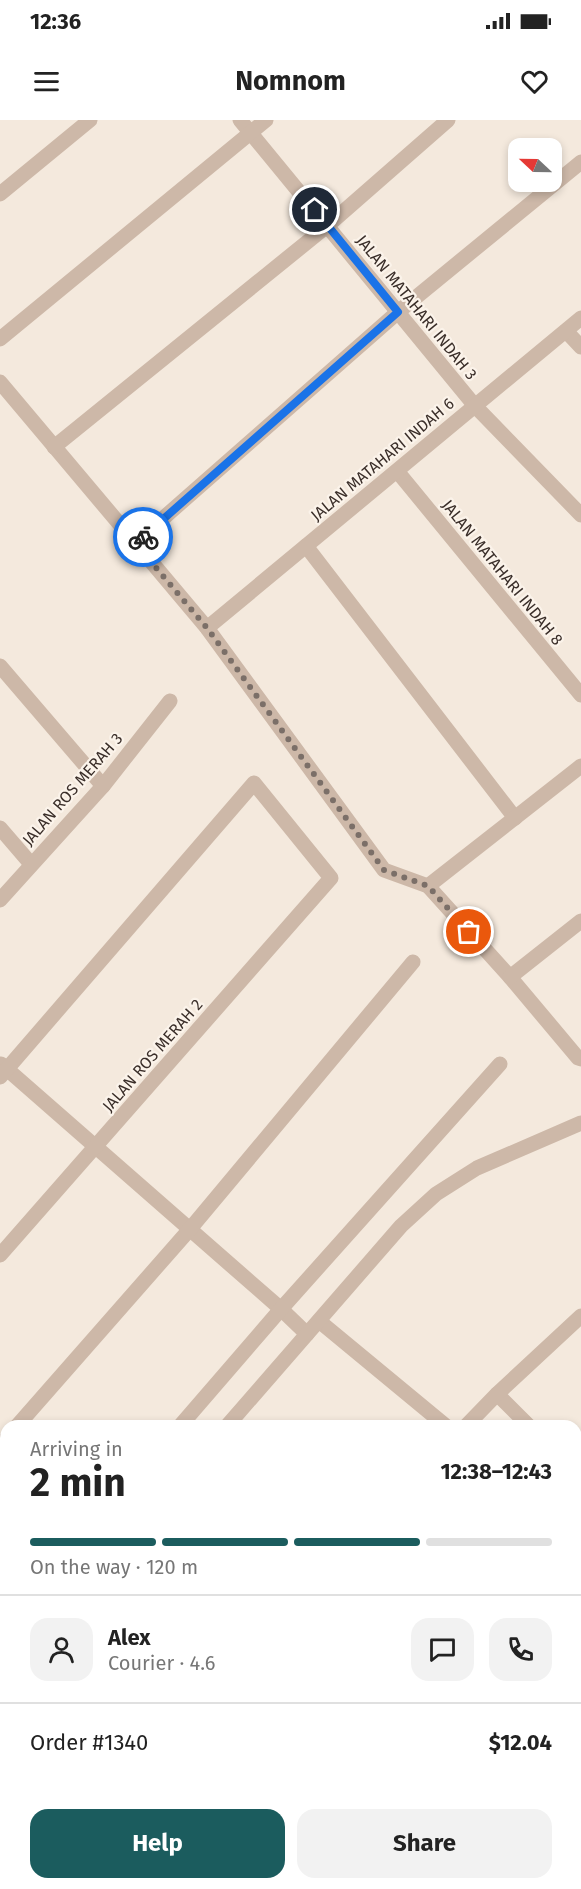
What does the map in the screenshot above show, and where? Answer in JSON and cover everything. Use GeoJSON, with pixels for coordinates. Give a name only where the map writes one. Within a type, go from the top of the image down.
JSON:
{"type":"FeatureCollection","features":[{"type":"Feature","properties":{"kind":"street"},"geometry":{"type":"LineString","coordinates":[[0,194],[90,120]]}},
{"type":"Feature","properties":{"kind":"street","name":"JALAN MATAHARI INDAH 3"},"geometry":{"type":"LineString","coordinates":[[240,120],[475,406],[581,515]]}},
{"type":"Feature","properties":{"kind":"street"},"geometry":{"type":"LineString","coordinates":[[0,339],[266,120]]}},
{"type":"Feature","properties":{"kind":"street"},"geometry":{"type":"LineString","coordinates":[[54,447],[327,226],[448,120]]}},
{"type":"Feature","properties":{"kind":"street"},"geometry":{"type":"LineString","coordinates":[[135,543],[398,312],[581,162]]}},
{"type":"Feature","properties":{"kind":"street","name":"JALAN MATAHARI INDAH 6"},"geometry":{"type":"LineString","coordinates":[[207,628],[581,318]]}},
{"type":"Feature","properties":{"kind":"street"},"geometry":{"type":"LineString","coordinates":[[566,331],[581,347]]}},
{"type":"Feature","properties":{"kind":"street"},"geometry":{"type":"LineString","coordinates":[[0,382],[207,628],[384,870],[428,886],[581,1059]]}},
{"type":"Feature","properties":{"kind":"street","name":"JALAN MATAHARI INDAH 8"},"geometry":{"type":"LineString","coordinates":[[397,471],[581,695]]}},
{"type":"Feature","properties":{"kind":"street"},"geometry":{"type":"LineString","coordinates":[[306,546],[515,818]]}},
{"type":"Feature","properties":{"kind":"street"},"geometry":{"type":"LineString","coordinates":[[0,666],[103,786]]}},
{"type":"Feature","properties":{"kind":"street","name":"JALAN ROS MERAH 3"},"geometry":{"type":"LineString","coordinates":[[0,900],[103,786],[170,701]]}},
{"type":"Feature","properties":{"kind":"street"},"geometry":{"type":"LineString","coordinates":[[428,886],[581,766]]}},
{"type":"Feature","properties":{"kind":"street","name":"JALAN ROS MERAH 2"},"geometry":{"type":"LineString","coordinates":[[0,1255],[331,878],[254,783],[2,1070]]}},
{"type":"Feature","properties":{"kind":"street"},"geometry":{"type":"LineString","coordinates":[[0,828],[31,864]]}},
{"type":"Feature","properties":{"kind":"street"},"geometry":{"type":"LineString","coordinates":[[510,977],[581,921]]}},
{"type":"Feature","properties":{"kind":"street"},"geometry":{"type":"LineString","coordinates":[[22,1420],[190,1229],[413,962]]}},
{"type":"Feature","properties":{"kind":"street"},"geometry":{"type":"LineString","coordinates":[[185,1420],[500,1064]]}},
{"type":"Feature","properties":{"kind":"street"},"geometry":{"type":"LineString","coordinates":[[2,1070],[95,1146],[307,1334]]}},
{"type":"Feature","properties":{"kind":"street"},"geometry":{"type":"LineString","coordinates":[[232,1420],[401,1226],[436,1194],[477,1168],[581,1123]]}},
{"type":"Feature","properties":{"kind":"street"},"geometry":{"type":"LineString","coordinates":[[472,1420],[581,1316]]}},
{"type":"Feature","properties":{"kind":"street"},"geometry":{"type":"LineString","coordinates":[[319,1321],[439,1420]]}},
{"type":"Feature","properties":{"kind":"street"},"geometry":{"type":"LineString","coordinates":[[497,1394],[523,1420]]}},
{"type":"Feature","properties":{"kind":"way so far"},"geometry":{"type":"LineString","coordinates":[[143,537],[135,543],[207,628],[384,870],[428,886],[469,932]]}},
{"type":"Feature","properties":{"kind":"route"},"geometry":{"type":"LineString","coordinates":[[143,537],[398,312],[315,210]]}}]}
